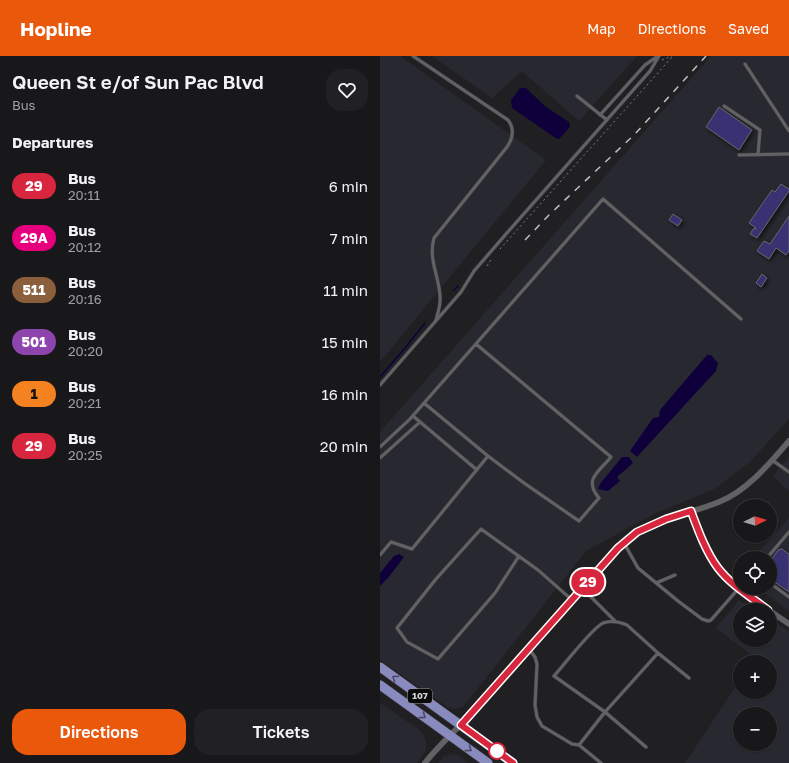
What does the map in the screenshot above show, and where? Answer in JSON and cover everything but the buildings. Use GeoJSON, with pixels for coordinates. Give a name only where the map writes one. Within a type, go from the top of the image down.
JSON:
{"type":"FeatureCollection","features":[{"type":"Feature","properties":{"kind":"main road","name":"107"},"geometry":{"type":"LineString","coordinates":[[380,668],[513,763]]}},
{"type":"Feature","properties":{"kind":"main road","name":"107"},"geometry":{"type":"LineString","coordinates":[[380,685],[488,763]]}},
{"type":"Feature","properties":{"kind":"street"},"geometry":{"type":"LineString","coordinates":[[425,763],[461,725],[618,548],[637,532],[666,519],[720,502],[729,497],[755,477],[789,441]]}},
{"type":"Feature","properties":{"kind":"street"},"geometry":{"type":"LineString","coordinates":[[691,511],[702,539],[718,568],[733,582]]}},
{"type":"Feature","properties":{"kind":"street"},"geometry":{"type":"LineString","coordinates":[[748,595],[759,603]]}},
{"type":"Feature","properties":{"kind":"street"},"geometry":{"type":"LineString","coordinates":[[777,616],[787,623]]}},
{"type":"Feature","properties":{"kind":"lane"},"geometry":{"type":"LineString","coordinates":[[413,56],[508,120],[513,131],[511,141],[507,147],[434,238],[431,246],[431,254],[440,297],[439,310],[435,322]]}},
{"type":"Feature","properties":{"kind":"lane"},"geometry":{"type":"LineString","coordinates":[[380,385],[461,292],[474,271],[650,71],[658,56]]}},
{"type":"Feature","properties":{"kind":"lane"},"geometry":{"type":"LineString","coordinates":[[600,115],[645,65],[658,56]]}},
{"type":"Feature","properties":{"kind":"lane"},"geometry":{"type":"LineString","coordinates":[[745,64],[789,131]]}},
{"type":"Feature","properties":{"kind":"lane"},"geometry":{"type":"LineString","coordinates":[[577,96],[607,120]]}},
{"type":"Feature","properties":{"kind":"lane"},"geometry":{"type":"LineString","coordinates":[[724,106],[760,130],[758,155]]}},
{"type":"Feature","properties":{"kind":"lane"},"geometry":{"type":"LineString","coordinates":[[739,155],[789,154]]}},
{"type":"Feature","properties":{"kind":"lane"},"geometry":{"type":"LineString","coordinates":[[380,447],[413,416],[603,199],[742,319]]}},
{"type":"Feature","properties":{"kind":"lane"},"geometry":{"type":"LineString","coordinates":[[424,403],[488,456],[579,521],[599,498],[592,488],[592,480],[611,457],[476,344]]}},
{"type":"Feature","properties":{"kind":"lane"},"geometry":{"type":"LineString","coordinates":[[413,416],[477,470]]}},
{"type":"Feature","properties":{"kind":"lane"},"geometry":{"type":"LineString","coordinates":[[380,458],[420,422]]}},
{"type":"Feature","properties":{"kind":"lane"},"geometry":{"type":"LineString","coordinates":[[380,555],[391,542],[412,549],[488,456]]}},
{"type":"Feature","properties":{"kind":"lane"},"geometry":{"type":"LineString","coordinates":[[772,460],[789,471]]}},
{"type":"Feature","properties":{"kind":"lane"},"geometry":{"type":"LineString","coordinates":[[519,556],[495,593],[438,659],[407,642],[397,628],[436,579],[481,529],[519,556],[538,570],[572,600]]}},
{"type":"Feature","properties":{"kind":"lane"},"geometry":{"type":"LineString","coordinates":[[773,551],[789,532]]}},
{"type":"Feature","properties":{"kind":"lane"},"geometry":{"type":"LineString","coordinates":[[624,543],[638,568],[678,601],[708,621],[711,620],[733,595]]}},
{"type":"Feature","properties":{"kind":"lane"},"geometry":{"type":"LineString","coordinates":[[656,583],[675,575]]}},
{"type":"Feature","properties":{"kind":"lane"},"geometry":{"type":"LineString","coordinates":[[582,588],[616,622]]}},
{"type":"Feature","properties":{"kind":"lane"},"geometry":{"type":"LineString","coordinates":[[777,588],[789,597]]}},
{"type":"Feature","properties":{"kind":"lane"},"geometry":{"type":"LineString","coordinates":[[787,623],[789,616]]}},
{"type":"Feature","properties":{"kind":"lane"},"geometry":{"type":"LineString","coordinates":[[646,747],[605,712],[554,676],[592,631],[602,624],[616,622],[627,625],[689,678]]}},
{"type":"Feature","properties":{"kind":"lane"},"geometry":{"type":"LineString","coordinates":[[528,648],[535,657],[537,664],[535,705],[537,717],[542,726],[572,744],[579,745],[601,763]]}},
{"type":"Feature","properties":{"kind":"lane"},"geometry":{"type":"LineString","coordinates":[[579,745],[605,712],[658,653]]}},
{"type":"Feature","properties":{"kind":"path"},"geometry":{"type":"LineString","coordinates":[[656,62],[673,56]]}},
{"type":"Feature","properties":{"kind":"path"},"geometry":{"type":"LineString","coordinates":[[497,252],[673,56]]}},
{"type":"Feature","properties":{"kind":"path"},"geometry":{"type":"LineString","coordinates":[[487,266],[493,256]]}},
{"type":"Feature","properties":{"kind":"shaded area"},"geometry":{"type":"Polygon","coordinates":[[[380,56],[400,56],[546,160],[380,362],[380,56]]]}},
{"type":"Feature","properties":{"kind":"shaded area"},"geometry":{"type":"Polygon","coordinates":[[[432,56],[637,56],[579,121],[522,71],[492,98],[432,56]]]}},
{"type":"Feature","properties":{"kind":"shaded area"},"geometry":{"type":"Polygon","coordinates":[[[711,56],[789,56],[789,419],[750,462],[714,489],[654,514],[586,551],[463,707],[453,709],[447,707],[380,660],[380,432],[711,56]]]}},
{"type":"Feature","properties":{"kind":"shaded area"},"geometry":{"type":"Polygon","coordinates":[[[520,88],[526,88],[546,107],[569,122],[570,127],[559,139],[512,108],[511,100],[520,88]]]}},
{"type":"Feature","properties":{"kind":"shaded area"},"geometry":{"type":"Polygon","coordinates":[[[707,355],[711,355],[718,363],[716,371],[637,457],[630,451],[653,418],[659,417],[660,410],[707,355]]]}},
{"type":"Feature","properties":{"kind":"shaded area"},"geometry":{"type":"Polygon","coordinates":[[[622,457],[629,457],[633,463],[617,477],[620,481],[608,491],[598,489],[600,484],[622,457]]]}},
{"type":"Feature","properties":{"kind":"shaded area"},"geometry":{"type":"Polygon","coordinates":[[[789,457],[789,491],[773,476],[789,457]]]}},
{"type":"Feature","properties":{"kind":"shaded area"},"geometry":{"type":"Polygon","coordinates":[[[789,518],[789,611],[767,595],[777,595],[777,551],[759,551],[766,543],[777,543],[777,531],[789,518]]]}},
{"type":"Feature","properties":{"kind":"shaded area"},"geometry":{"type":"Polygon","coordinates":[[[399,554],[404,557],[380,586],[380,573],[394,556],[399,554]]]}},
{"type":"Feature","properties":{"kind":"shaded area"},"geometry":{"type":"Polygon","coordinates":[[[739,600],[744,603],[737,603],[739,600]]]}},
{"type":"Feature","properties":{"kind":"shaded area"},"geometry":{"type":"Polygon","coordinates":[[[733,607],[733,641],[716,628],[733,607]]]}},
{"type":"Feature","properties":{"kind":"shaded area"},"geometry":{"type":"Polygon","coordinates":[[[777,624],[789,631],[789,763],[685,763],[733,691],[733,699],[777,699],[777,655],[751,655],[741,647],[777,647],[777,624]]]}},
{"type":"Feature","properties":{"kind":"shaded area"},"geometry":{"type":"Polygon","coordinates":[[[380,703],[417,728],[423,734],[426,742],[426,751],[417,763],[380,763],[380,703]]]}},
{"type":"Feature","properties":{"kind":"shaded area"},"geometry":{"type":"Polygon","coordinates":[[[452,754],[458,755],[468,763],[438,763],[443,757],[452,754]]]}},
{"type":"Feature","properties":{"kind":"waterway"},"geometry":{"type":"LineString","coordinates":[[454,290],[458,286]]}},
{"type":"Feature","properties":{"kind":"waterway"},"geometry":{"type":"LineString","coordinates":[[380,377],[425,323]]}},
{"type":"Feature","properties":{"kind":"railway"},"geometry":{"type":"LineString","coordinates":[[525,240],[549,215],[635,134],[706,56]]}},
{"type":"Feature","properties":{"kind":"bus line","name":"29"},"geometry":{"type":"LineString","coordinates":[[513,763],[461,725],[618,548],[637,532],[666,519],[691,511],[702,539],[718,568],[740,590],[758,603]]}}]}
